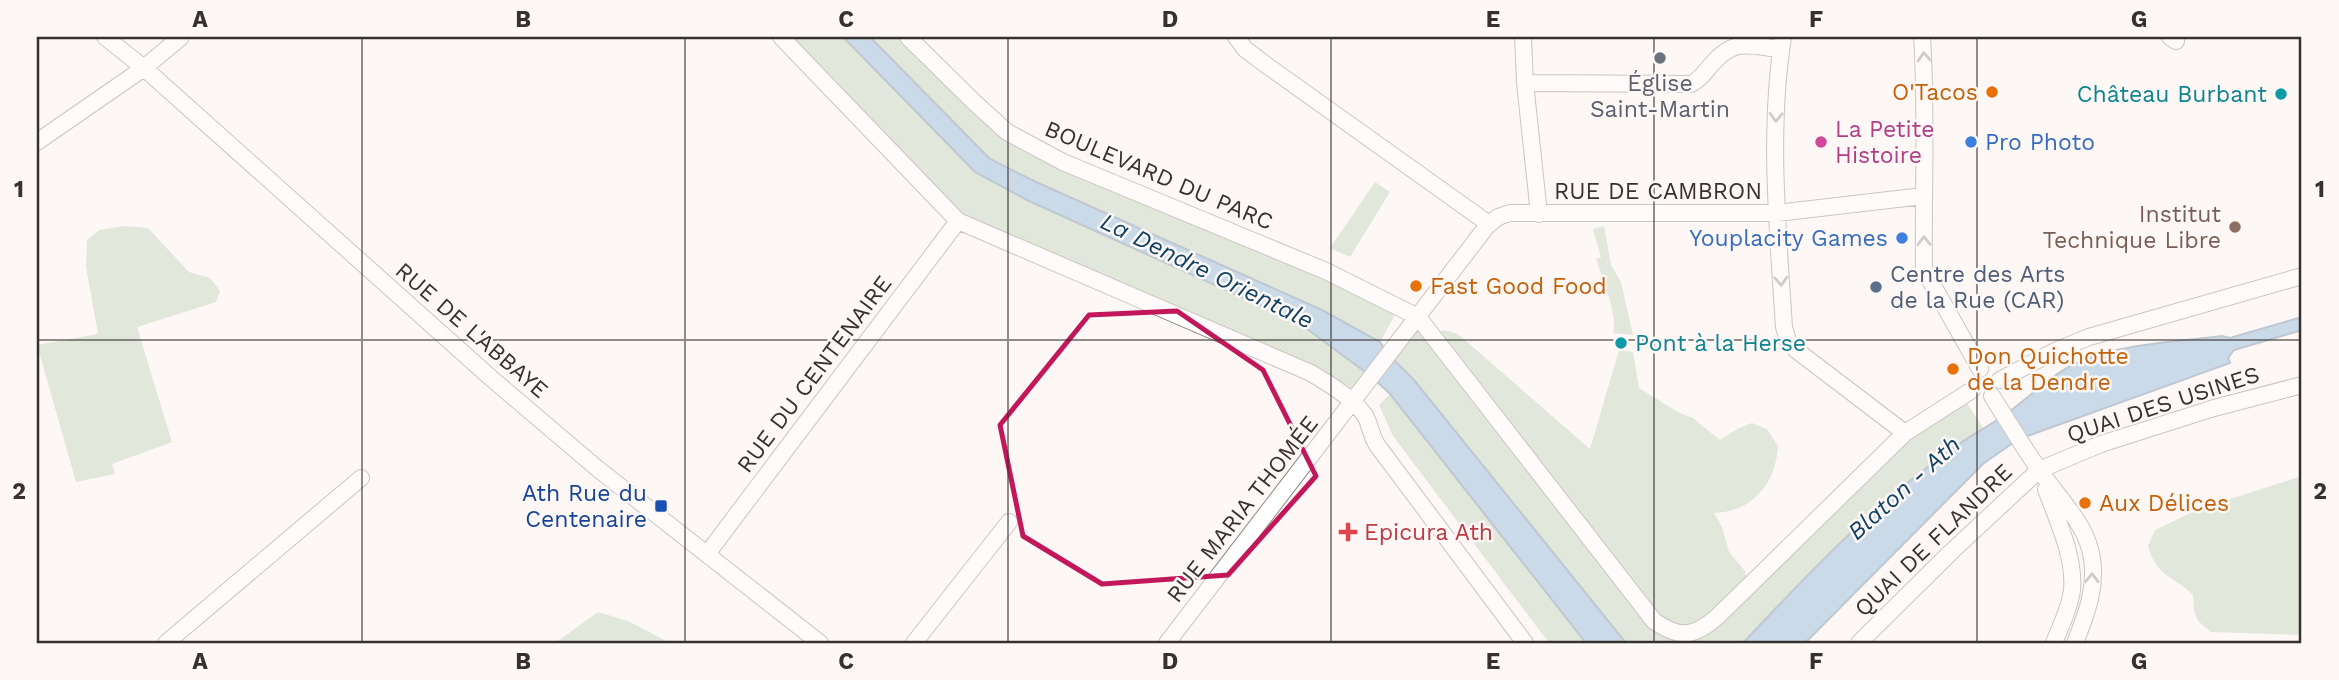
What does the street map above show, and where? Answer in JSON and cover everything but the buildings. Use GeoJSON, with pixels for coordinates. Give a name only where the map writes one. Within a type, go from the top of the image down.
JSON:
{"type":"FeatureCollection","features":[{"type":"Feature","properties":{"kind":"street","name":"RUE DE L'ABBAYE"},"geometry":{"type":"LineString","coordinates":[[105,37],[144,68],[491,378],[598,469],[820,643]]}},
{"type":"Feature","properties":{"kind":"street"},"geometry":{"type":"LineString","coordinates":[[37,142],[144,68],[181,37]]}},
{"type":"Feature","properties":{"kind":"street"},"geometry":{"type":"LineString","coordinates":[[781,37],[958,221],[1311,373],[1356,398],[1365,414],[1370,434],[1525,643]]}},
{"type":"Feature","properties":{"kind":"street","name":"BOULEVARD DU PARC"},"geometry":{"type":"LineString","coordinates":[[908,37],[1007,132],[1063,162],[1326,271],[1418,317]]}},
{"type":"Feature","properties":{"kind":"street"},"geometry":{"type":"LineString","coordinates":[[1236,37],[1245,49],[1269,67],[1489,224]]}},
{"type":"Feature","properties":{"kind":"street"},"geometry":{"type":"LineString","coordinates":[[1523,37],[1525,83],[1539,214]]}},
{"type":"Feature","properties":{"kind":"street"},"geometry":{"type":"LineString","coordinates":[[1923,37],[1926,91],[1923,196],[1926,274],[1980,369]]}},
{"type":"Feature","properties":{"kind":"street"},"geometry":{"type":"LineString","coordinates":[[1525,83],[1691,83],[1700,78],[1729,47],[1782,43],[1776,125],[1777,213],[1784,327],[1788,341],[1796,350],[1905,433]]}},
{"type":"Feature","properties":{"kind":"street","name":"RUE DE CAMBRON"},"geometry":{"type":"LineString","coordinates":[[1489,224],[1510,213],[1777,213],[1923,196]]}},
{"type":"Feature","properties":{"kind":"street","name":"RUE DU CENTENAIRE"},"geometry":{"type":"LineString","coordinates":[[707,554],[958,221]]}},
{"type":"Feature","properties":{"kind":"street","name":"RUE MARIA THOMÉE"},"geometry":{"type":"LineString","coordinates":[[1167,643],[1489,224]]}},
{"type":"Feature","properties":{"kind":"street"},"geometry":{"type":"LineString","coordinates":[[2000,380],[2055,351],[2090,337],[2302,276]]}},
{"type":"Feature","properties":{"kind":"street"},"geometry":{"type":"LineString","coordinates":[[1418,317],[1654,621],[1671,633],[1688,634],[1704,628],[1905,433],[1972,390]]}},
{"type":"Feature","properties":{"kind":"street"},"geometry":{"type":"LineString","coordinates":[[1996,402],[2000,380],[1992,370],[1975,371],[1970,380],[1972,390],[1979,396],[1996,402],[2039,470],[2084,532],[2091,551],[2091,594],[2075,643]]}},
{"type":"Feature","properties":{"kind":"street","name":"QUAI DES USINES"},"geometry":{"type":"LineString","coordinates":[[2039,470],[2101,444],[2214,408],[2302,386]]}},
{"type":"Feature","properties":{"kind":"street"},"geometry":{"type":"LineString","coordinates":[[2039,470],[2065,542],[2071,576],[2072,592],[2054,643]]}},
{"type":"Feature","properties":{"kind":"street","name":"QUAI DE FLANDRE"},"geometry":{"type":"LineString","coordinates":[[1859,643],[2039,470]]}},
{"type":"Feature","properties":{"kind":"street"},"geometry":{"type":"LineString","coordinates":[[166,643],[361,478]]}},
{"type":"Feature","properties":{"kind":"street"},"geometry":{"type":"LineString","coordinates":[[914,643],[1009,523]]}},
{"type":"Feature","properties":{"kind":"highlighted area"},"geometry":{"type":"Polygon","coordinates":[[[1177,311],[1263,370],[1316,476],[1228,575],[1102,584],[1023,536],[1000,425],[1089,315],[1177,311]]]}},
{"type":"Feature","properties":{"kind":"green space"},"geometry":{"type":"Polygon","coordinates":[[[782,37],[843,37],[975,172],[1299,323],[1372,377],[1353,402],[1326,382],[958,221],[782,37]]]}},
{"type":"Feature","properties":{"kind":"green space"},"geometry":{"type":"Polygon","coordinates":[[[870,37],[903,37],[1003,136],[1324,276],[1391,309],[1394,317],[1380,342],[1322,310],[989,159],[870,37]]]}},
{"type":"Feature","properties":{"kind":"green space"},"geometry":{"type":"Polygon","coordinates":[[[1375,182],[1390,192],[1350,257],[1330,248],[1375,182]]]}},
{"type":"Feature","properties":{"kind":"green space"},"geometry":{"type":"Polygon","coordinates":[[[125,226],[148,228],[189,272],[210,278],[220,291],[216,302],[137,327],[172,442],[112,464],[115,474],[76,482],[37,345],[98,334],[86,267],[87,240],[99,230],[125,226]]]}},
{"type":"Feature","properties":{"kind":"green space"},"geometry":{"type":"Polygon","coordinates":[[[1604,226],[1611,265],[1621,282],[1633,335],[1613,333],[1613,316],[1596,259],[1601,257],[1593,229],[1604,226]]]}},
{"type":"Feature","properties":{"kind":"green space"},"geometry":{"type":"Polygon","coordinates":[[[1417,319],[1438,333],[1444,330],[1458,334],[1590,449],[1619,350],[1633,352],[1639,388],[1693,418],[1720,440],[1752,423],[1767,429],[1778,446],[1773,472],[1767,483],[1751,501],[1728,511],[1714,513],[1722,527],[1729,552],[1745,571],[1748,588],[1905,433],[1962,396],[1984,429],[1918,476],[1856,528],[1743,643],[1626,643],[1414,380],[1389,355],[1417,319]]]}},
{"type":"Feature","properties":{"kind":"green space"},"geometry":{"type":"Polygon","coordinates":[[[1390,394],[1586,643],[1549,643],[1393,436],[1379,405],[1390,394]]]}},
{"type":"Feature","properties":{"kind":"green space"},"geometry":{"type":"Polygon","coordinates":[[[2302,476],[2302,635],[2211,632],[2198,621],[2193,595],[2156,564],[2148,546],[2155,530],[2201,508],[2302,476]]]}},
{"type":"Feature","properties":{"kind":"green space"},"geometry":{"type":"Polygon","coordinates":[[[598,612],[628,621],[670,643],[555,643],[598,612]]]}},
{"type":"Feature","properties":{"kind":"water","name":"La Dendre Orientale"},"geometry":{"type":"Polygon","coordinates":[[[843,37],[870,37],[990,159],[1322,310],[1380,342],[1414,380],[1626,643],[1586,643],[1390,394],[1372,377],[1299,323],[1029,201],[975,172],[843,37]]]}},
{"type":"Feature","properties":{"kind":"water","name":"Blaton - Ath"},"geometry":{"type":"Polygon","coordinates":[[[2302,317],[2302,330],[2234,350],[2228,358],[2230,363],[2019,439],[1984,463],[1805,643],[1743,643],[1815,568],[1891,497],[1952,449],[2003,416],[2063,370],[2086,359],[2119,350],[2222,336],[2230,338],[2302,317]]]}},
{"type":"Feature","properties":{"kind":"place","name":"Église Saint-Martin"},"geometry":{"type":"Point","coordinates":[1660,58]}},
{"type":"Feature","properties":{"kind":"place","name":"O'Tacos"},"geometry":{"type":"Point","coordinates":[1992,92]}},
{"type":"Feature","properties":{"kind":"place","name":"Château Burbant"},"geometry":{"type":"Point","coordinates":[2281,94]}},
{"type":"Feature","properties":{"kind":"place","name":"La Petite Histoire"},"geometry":{"type":"Point","coordinates":[1821,142]}},
{"type":"Feature","properties":{"kind":"place","name":"Pro Photo"},"geometry":{"type":"Point","coordinates":[1971,142]}},
{"type":"Feature","properties":{"kind":"place","name":"Institut Technique Libre"},"geometry":{"type":"Point","coordinates":[2235,227]}},
{"type":"Feature","properties":{"kind":"place","name":"Youplacity Games"},"geometry":{"type":"Point","coordinates":[1902,238]}},
{"type":"Feature","properties":{"kind":"place","name":"Fast Good Food"},"geometry":{"type":"Point","coordinates":[1416,286]}},
{"type":"Feature","properties":{"kind":"place","name":"Centre des Arts de la Rue (CAR)"},"geometry":{"type":"Point","coordinates":[1876,287]}},
{"type":"Feature","properties":{"kind":"place","name":"Pont à la Herse"},"geometry":{"type":"Point","coordinates":[1621,343]}},
{"type":"Feature","properties":{"kind":"place","name":"Don Quichotte de la Dendre"},"geometry":{"type":"Point","coordinates":[1953,369]}},
{"type":"Feature","properties":{"kind":"place","name":"Aux Délices"},"geometry":{"type":"Point","coordinates":[2085,503]}},
{"type":"Feature","properties":{"kind":"place","name":"Ath Rue du Centenaire"},"geometry":{"type":"Point","coordinates":[661,506]}},
{"type":"Feature","properties":{"kind":"place","name":"Epicura Ath"},"geometry":{"type":"Point","coordinates":[1348,532]}}]}
